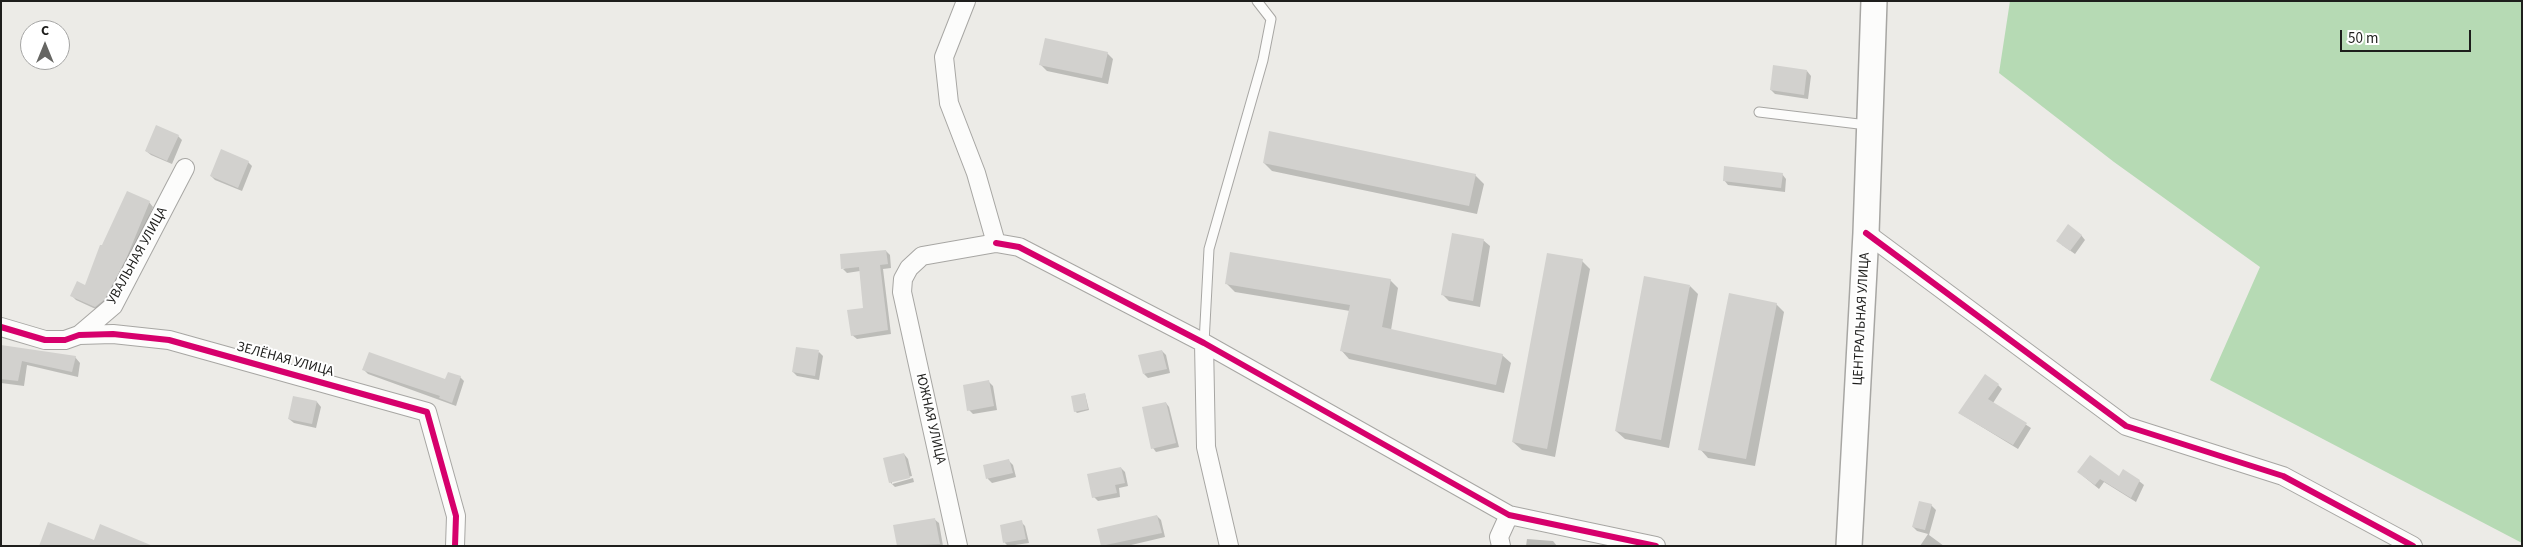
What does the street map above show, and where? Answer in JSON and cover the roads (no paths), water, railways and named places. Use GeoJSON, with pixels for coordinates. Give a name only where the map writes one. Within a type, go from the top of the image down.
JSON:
{"type":"FeatureCollection","features":[{"type":"Feature","properties":{"kind":"street","name":"ЦЕНТРАЛЬНАЯ УЛИЦА"},"geometry":{"type":"LineString","coordinates":[[1849,546],[1866,233],[1874,1]]}},
{"type":"Feature","properties":{"kind":"street"},"geometry":{"type":"LineString","coordinates":[[963,8],[944,57],[949,103],[976,173],[996,243],[1019,248],[1204,343],[1509,515],[1656,546]]}},
{"type":"Feature","properties":{"kind":"street","name":"УВАЛЬНАЯ УЛИЦА"},"geometry":{"type":"LineString","coordinates":[[79,335],[113,306],[185,168]]}},
{"type":"Feature","properties":{"kind":"street"},"geometry":{"type":"LineString","coordinates":[[1866,233],[2126,426],[2283,476],[2413,546]]}},
{"type":"Feature","properties":{"kind":"street","name":"ЮЖНАЯ УЛИЦА"},"geometry":{"type":"LineString","coordinates":[[958,546],[902,292],[903,279],[909,268],[922,256],[996,243]]}},
{"type":"Feature","properties":{"kind":"street","name":"ЗЕЛЁНАЯ УЛИЦА"},"geometry":{"type":"LineString","coordinates":[[1,327],[46,340],[64,340],[79,335],[113,334],[169,340],[428,412],[456,516],[455,546]]}},
{"type":"Feature","properties":{"kind":"street"},"geometry":{"type":"LineString","coordinates":[[1204,343],[1206,448],[1229,546]]}},
{"type":"Feature","properties":{"kind":"street"},"geometry":{"type":"LineString","coordinates":[[1501,546],[1499,537],[1509,515]]}},
{"type":"Feature","properties":{"kind":"lane"},"geometry":{"type":"LineString","coordinates":[[1204,343],[1209,249],[1263,60],[1272,19],[1256,1]]}},
{"type":"Feature","properties":{"kind":"lane"},"geometry":{"type":"LineString","coordinates":[[1759,112],[1870,126]]}}]}
